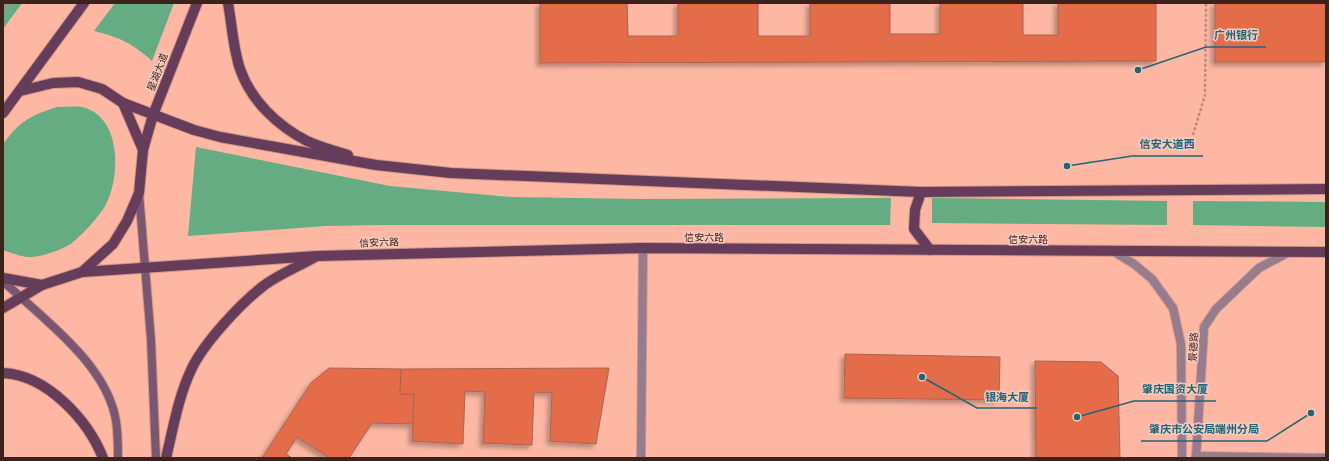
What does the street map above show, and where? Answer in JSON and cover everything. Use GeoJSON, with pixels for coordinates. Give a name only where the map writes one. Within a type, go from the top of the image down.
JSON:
{"type":"FeatureCollection","features":[{"type":"Feature","properties":{"kind":"main road"},"geometry":{"type":"LineString","coordinates":[[3,113],[84,3]]}},
{"type":"Feature","properties":{"kind":"main road","name":"星湖大道"},"geometry":{"type":"LineString","coordinates":[[82,272],[113,244],[127,221],[139,193],[143,150],[153,115],[197,3]]}},
{"type":"Feature","properties":{"kind":"main road"},"geometry":{"type":"LineString","coordinates":[[228,3],[234,43],[240,69],[249,91],[265,109],[281,125],[308,141],[376,165]]}},
{"type":"Feature","properties":{"kind":"main road"},"geometry":{"type":"LineString","coordinates":[[20,91],[53,83],[78,82],[102,89],[122,103],[220,137],[376,165],[451,174],[921,192],[1326,189]]}},
{"type":"Feature","properties":{"kind":"main road"},"geometry":{"type":"LineString","coordinates":[[122,103],[143,150]]}},
{"type":"Feature","properties":{"kind":"main road"},"geometry":{"type":"LineString","coordinates":[[921,192],[915,210],[914,229],[930,250]]}},
{"type":"Feature","properties":{"kind":"main road"},"geometry":{"type":"LineString","coordinates":[[139,193],[146,268],[156,458]]}},
{"type":"Feature","properties":{"kind":"main road","name":"信安六路"},"geometry":{"type":"LineString","coordinates":[[82,272],[317,256],[643,248],[1326,252]]}},
{"type":"Feature","properties":{"kind":"main road"},"geometry":{"type":"LineString","coordinates":[[166,458],[181,399],[191,370],[204,348],[262,287],[317,256]]}},
{"type":"Feature","properties":{"kind":"main road"},"geometry":{"type":"LineString","coordinates":[[3,308],[42,285],[82,272]]}},
{"type":"Feature","properties":{"kind":"main road"},"geometry":{"type":"LineString","coordinates":[[3,278],[42,285]]}},
{"type":"Feature","properties":{"kind":"main road"},"geometry":{"type":"LineString","coordinates":[[3,281],[79,351],[97,374],[108,397],[116,420],[118,458]]}},
{"type":"Feature","properties":{"kind":"main road"},"geometry":{"type":"LineString","coordinates":[[3,373],[28,380],[49,390],[67,404],[86,425],[103,458]]}},
{"type":"Feature","properties":{"kind":"street"},"geometry":{"type":"LineString","coordinates":[[641,458],[643,248]]}},
{"type":"Feature","properties":{"kind":"street","name":"景德路"},"geometry":{"type":"LineString","coordinates":[[1113,251],[1134,264],[1152,280],[1173,308],[1181,344],[1182,458]]}},
{"type":"Feature","properties":{"kind":"street","name":"景德路"},"geometry":{"type":"LineString","coordinates":[[1196,457],[1204,327],[1216,309],[1234,290],[1259,268],[1289,252]]}},
{"type":"Feature","properties":{"kind":"street"},"geometry":{"type":"LineString","coordinates":[[1196,457],[1326,458]]}},
{"type":"Feature","properties":{"kind":"path"},"geometry":{"type":"LineString","coordinates":[[3,12],[11,3]]}},
{"type":"Feature","properties":{"kind":"path"},"geometry":{"type":"LineString","coordinates":[[1193,135],[1206,94],[1206,3]]}},
{"type":"Feature","properties":{"kind":"green space"},"geometry":{"type":"Polygon","coordinates":[[[3,3],[22,3],[3,29],[3,3]]]}},
{"type":"Feature","properties":{"kind":"green space"},"geometry":{"type":"Polygon","coordinates":[[[115,3],[174,3],[152,61],[132,45],[112,36],[94,31],[115,3]]]}},
{"type":"Feature","properties":{"kind":"green space"},"geometry":{"type":"Polygon","coordinates":[[[57,107],[82,107],[95,113],[104,122],[111,134],[114,148],[114,178],[111,192],[104,209],[91,225],[72,243],[51,253],[33,257],[5,251],[3,249],[3,144],[21,124],[33,116],[57,107]]]}},
{"type":"Feature","properties":{"kind":"green space"},"geometry":{"type":"Polygon","coordinates":[[[196,147],[390,186],[511,197],[641,199],[891,198],[890,225],[383,225],[326,226],[188,236],[196,147]]]}},
{"type":"Feature","properties":{"kind":"green space"},"geometry":{"type":"Polygon","coordinates":[[[932,198],[1167,201],[1167,225],[932,223],[932,198]]]}},
{"type":"Feature","properties":{"kind":"green space"},"geometry":{"type":"Polygon","coordinates":[[[1193,201],[1326,202],[1326,227],[1193,225],[1193,201]]]}},
{"type":"Feature","properties":{"kind":"building"},"geometry":{"type":"Polygon","coordinates":[[[540,3],[627,3],[628,36],[678,36],[678,3],[758,3],[758,36],[810,36],[810,3],[890,3],[890,34],[940,34],[940,3],[1023,3],[1023,35],[1058,35],[1058,3],[1156,3],[1156,61],[540,63],[540,3]]]}},
{"type":"Feature","properties":{"kind":"building"},"geometry":{"type":"Polygon","coordinates":[[[1215,3],[1326,3],[1326,62],[1215,62],[1215,3]]]}},
{"type":"Feature","properties":{"kind":"building"},"geometry":{"type":"Polygon","coordinates":[[[845,354],[1000,357],[999,400],[844,398],[845,354]]]}},
{"type":"Feature","properties":{"kind":"building"},"geometry":{"type":"Polygon","coordinates":[[[1035,361],[1101,362],[1118,376],[1120,458],[1036,458],[1035,361]]]}},
{"type":"Feature","properties":{"kind":"building"},"geometry":{"type":"Polygon","coordinates":[[[329,368],[401,369],[400,394],[414,394],[413,424],[372,423],[349,458],[330,458],[297,437],[286,454],[292,458],[262,458],[311,383],[329,368]]]}},
{"type":"Feature","properties":{"kind":"building"},"geometry":{"type":"Polygon","coordinates":[[[609,368],[596,444],[550,441],[552,393],[534,392],[532,445],[483,443],[485,392],[465,391],[463,444],[412,441],[414,394],[400,394],[401,369],[609,368]]]}},
{"type":"Feature","properties":{"kind":"place","name":"广州银行"},"geometry":{"type":"Point","coordinates":[1138,70]}},
{"type":"Feature","properties":{"kind":"place","name":"信安大道西"},"geometry":{"type":"Point","coordinates":[1067,166]}},
{"type":"Feature","properties":{"kind":"place","name":"银海大厦"},"geometry":{"type":"Point","coordinates":[922,377]}},
{"type":"Feature","properties":{"kind":"place","name":"肇庆市公安局端州分局"},"geometry":{"type":"Point","coordinates":[1311,413]}},
{"type":"Feature","properties":{"kind":"place","name":"肇庆国资大厦"},"geometry":{"type":"Point","coordinates":[1077,417]}}]}
